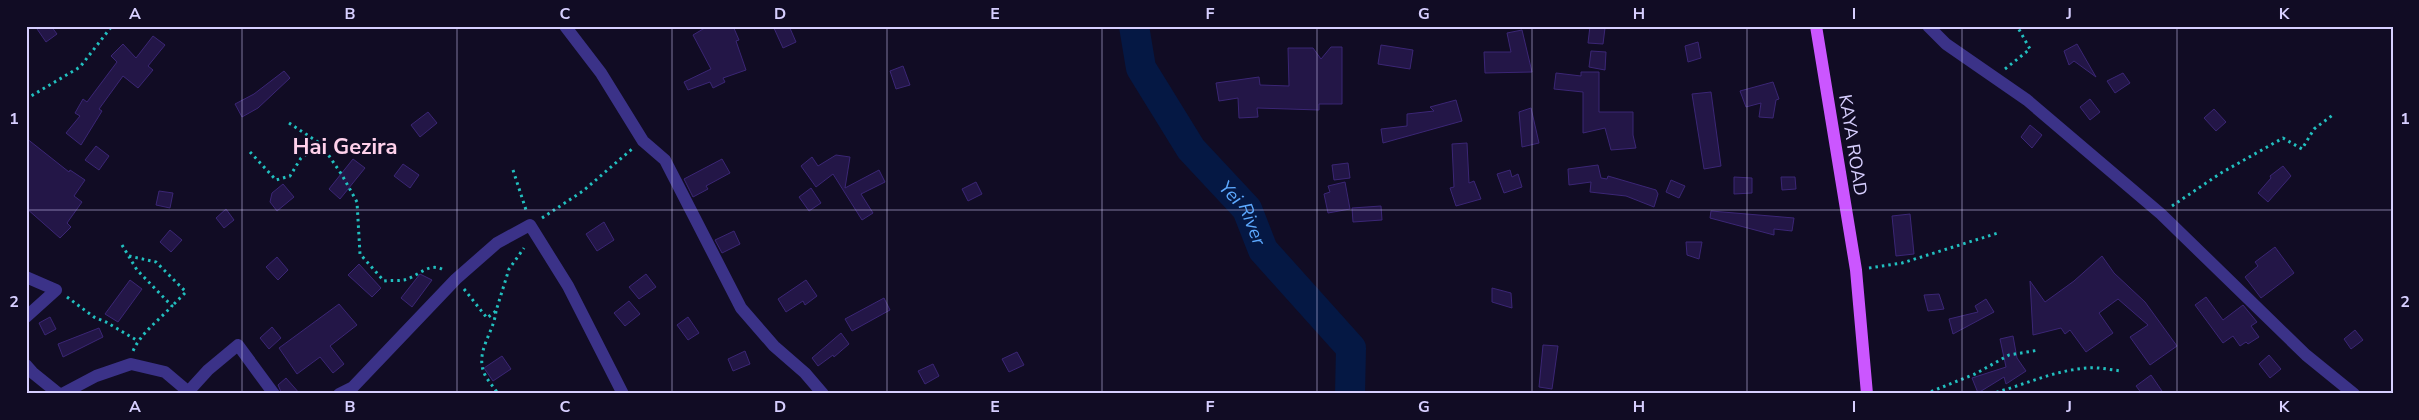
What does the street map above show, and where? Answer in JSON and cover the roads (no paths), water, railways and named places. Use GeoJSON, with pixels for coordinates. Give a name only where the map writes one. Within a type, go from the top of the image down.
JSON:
{"type":"FeatureCollection","features":[{"type":"Feature","properties":{"kind":"main road","name":"KAYA ROAD"},"geometry":{"type":"LineString","coordinates":[[1816,26],[1856,270],[1867,394]]}},
{"type":"Feature","properties":{"kind":"street"},"geometry":{"type":"LineString","coordinates":[[565,26],[601,72],[642,141],[665,160],[741,308],[774,346],[805,373],[823,394]]}},
{"type":"Feature","properties":{"kind":"street"},"geometry":{"type":"LineString","coordinates":[[1928,26],[1946,44],[2027,100],[2161,214],[2306,355],[2354,394]]}},
{"type":"Feature","properties":{"kind":"street"},"geometry":{"type":"LineString","coordinates":[[339,394],[354,388],[456,279],[497,243],[530,225],[568,286],[619,392]]}},
{"type":"Feature","properties":{"kind":"street"},"geometry":{"type":"LineString","coordinates":[[26,277],[56,290],[26,317]]}},
{"type":"Feature","properties":{"kind":"street"},"geometry":{"type":"LineString","coordinates":[[26,365],[61,394],[96,376],[131,364],[165,372],[190,393],[208,370],[238,346],[274,394]]}},
{"type":"Feature","properties":{"kind":"waterway","name":"Yei River"},"geometry":{"type":"LineString","coordinates":[[1134,26],[1141,68],[1191,149],[1247,209],[1263,250],[1351,348],[1350,394]]}},
{"type":"Feature","properties":{"kind":"district","name":"Hai Gezira"},"geometry":{"type":"Point","coordinates":[345,146]}}]}
